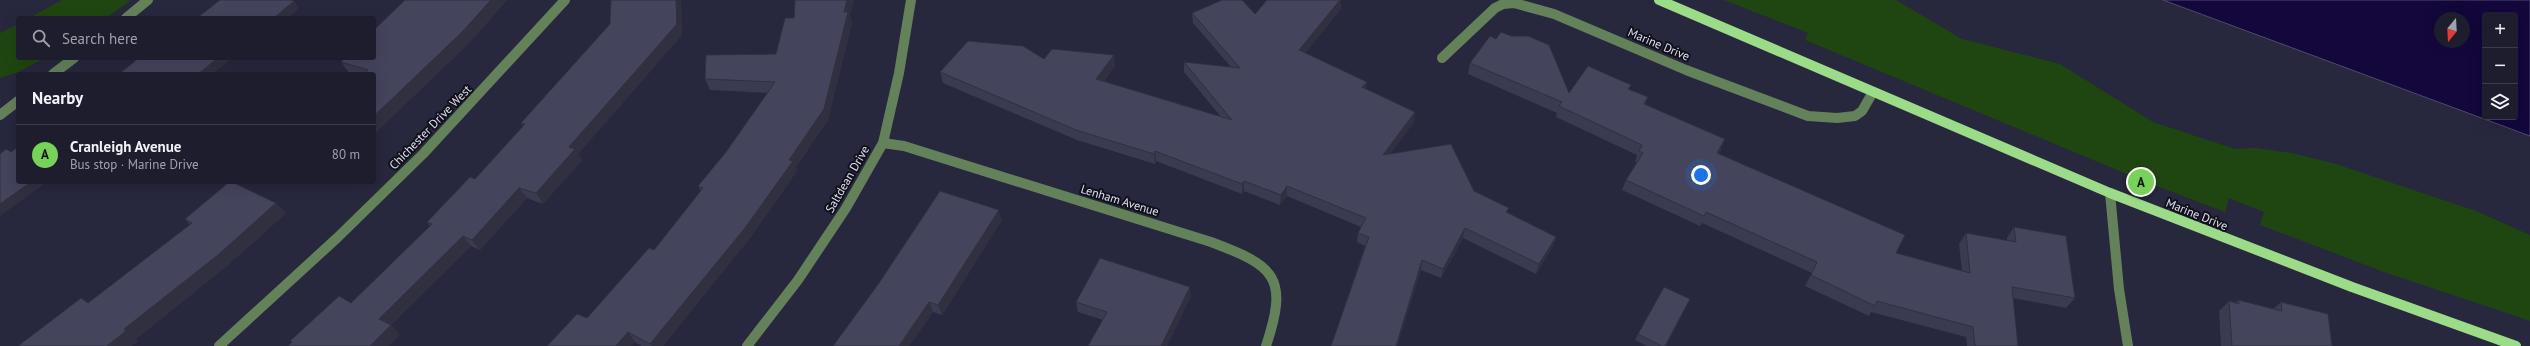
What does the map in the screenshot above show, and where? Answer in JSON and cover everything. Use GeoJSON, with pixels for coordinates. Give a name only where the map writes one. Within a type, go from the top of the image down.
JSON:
{"type":"FeatureCollection","features":[{"type":"Feature","properties":{"kind":"main road","name":"Marine Drive"},"geometry":{"type":"LineString","coordinates":[[1659,0],[1813,64],[1873,92],[1975,133],[2041,165],[2110,193],[2344,284],[2516,346]]}},
{"type":"Feature","properties":{"kind":"street"},"geometry":{"type":"LineString","coordinates":[[128,16],[148,0]]}},
{"type":"Feature","properties":{"kind":"street","name":"Chichester Drive West"},"geometry":{"type":"LineString","coordinates":[[219,346],[301,272],[452,125],[564,0]]}},
{"type":"Feature","properties":{"kind":"street","name":"Saltdean Drive"},"geometry":{"type":"LineString","coordinates":[[747,346],[798,280],[846,208],[883,143],[899,74],[911,0]]}},
{"type":"Feature","properties":{"kind":"street","name":"Marine Drive"},"geometry":{"type":"LineString","coordinates":[[1442,58],[1495,8],[1502,4],[1514,3],[1554,14],[1686,70],[1808,116],[1837,118],[1854,116],[1862,111],[1873,92]]}},
{"type":"Feature","properties":{"kind":"street"},"geometry":{"type":"LineString","coordinates":[[56,72],[71,60]]}},
{"type":"Feature","properties":{"kind":"street"},"geometry":{"type":"LineString","coordinates":[[0,115],[16,103]]}},
{"type":"Feature","properties":{"kind":"street","name":"Lenham Avenue"},"geometry":{"type":"LineString","coordinates":[[883,143],[904,146],[1211,242],[1247,256],[1265,268],[1278,288],[1279,306],[1266,346]]}},
{"type":"Feature","properties":{"kind":"street"},"geometry":{"type":"LineString","coordinates":[[2110,193],[2119,289],[2128,346]]}},
{"type":"Feature","properties":{"kind":"green space"},"geometry":{"type":"Polygon","coordinates":[[[62,0],[131,0],[109,16],[33,16],[62,0]]]}},
{"type":"Feature","properties":{"kind":"green space"},"geometry":{"type":"Polygon","coordinates":[[[1724,0],[1896,0],[1962,39],[2060,64],[2153,122],[2235,149],[2256,148],[2292,153],[2336,164],[2476,211],[2530,235],[2530,321],[2384,272],[2260,225],[2264,212],[2229,198],[2225,212],[2141,180],[1805,40],[1808,33],[1724,0]]]}},
{"type":"Feature","properties":{"kind":"green space"},"geometry":{"type":"Polygon","coordinates":[[[16,25],[16,60],[41,60],[16,73],[0,78],[0,33],[16,25]]]}},
{"type":"Feature","properties":{"kind":"shaded area"},"geometry":{"type":"Polygon","coordinates":[[[2163,0],[2530,0],[2530,136],[2487,120],[2518,120],[2518,12],[2482,12],[2482,118],[2163,0]]]}},
{"type":"Feature","properties":{"kind":"building"},"geometry":{"type":"Polygon","coordinates":[[[220,0],[294,1],[276,16],[200,16],[220,0]]]}},
{"type":"Feature","properties":{"kind":"building"},"geometry":{"type":"Polygon","coordinates":[[[405,0],[491,0],[462,32],[376,114],[376,72],[366,72],[368,70],[341,62],[343,60],[376,60],[376,28],[405,0]]]}},
{"type":"Feature","properties":{"kind":"building"},"geometry":{"type":"Polygon","coordinates":[[[611,0],[676,0],[677,24],[569,147],[575,149],[536,193],[519,188],[472,240],[463,236],[379,319],[391,325],[370,346],[288,346],[292,342],[290,341],[339,296],[351,303],[432,224],[427,222],[470,177],[475,179],[525,124],[521,123],[610,24],[611,0]]]}},
{"type":"Feature","properties":{"kind":"building"},"geometry":{"type":"Polygon","coordinates":[[[795,0],[847,0],[844,12],[848,12],[824,109],[789,160],[793,161],[745,228],[650,344],[628,332],[616,346],[547,346],[577,314],[587,318],[649,248],[654,250],[703,188],[698,186],[726,152],[775,82],[705,79],[706,55],[776,54],[785,18],[794,18],[795,0]]]}},
{"type":"Feature","properties":{"kind":"building"},"geometry":{"type":"Polygon","coordinates":[[[1222,0],[1242,0],[1255,14],[1267,0],[1340,0],[1299,50],[1367,82],[1362,87],[1415,112],[1383,155],[1451,144],[1474,191],[1509,208],[1506,212],[1556,237],[1539,264],[1465,228],[1443,269],[1422,260],[1396,346],[1331,346],[1369,237],[1358,233],[1366,218],[1287,186],[1281,195],[1244,181],[1242,184],[1155,151],[1154,154],[1076,130],[940,72],[968,41],[1023,46],[1044,59],[1052,49],[1114,55],[1096,79],[1232,120],[1184,62],[1240,68],[1192,13],[1222,0]]]}},
{"type":"Feature","properties":{"kind":"building"},"geometry":{"type":"Polygon","coordinates":[[[1501,32],[1511,36],[1528,36],[1549,45],[1569,93],[1588,66],[1631,85],[1628,89],[1648,97],[1644,104],[1725,139],[1717,153],[1905,235],[1896,253],[1970,273],[1966,233],[2016,242],[2014,227],[2066,236],[2075,298],[2012,287],[2018,346],[1975,346],[1973,327],[1877,301],[1875,306],[1811,275],[1817,262],[1706,212],[1704,216],[1626,180],[1643,153],[1639,151],[1642,145],[1559,106],[1562,102],[1470,63],[1490,36],[1496,39],[1501,32]]]}},
{"type":"Feature","properties":{"kind":"building"},"geometry":{"type":"Polygon","coordinates":[[[136,60],[216,60],[200,72],[122,72],[136,60]]]}},
{"type":"Feature","properties":{"kind":"building"},"geometry":{"type":"Polygon","coordinates":[[[16,148],[16,184],[28,184],[0,204],[0,154],[6,149],[11,152],[16,148]]]}},
{"type":"Feature","properties":{"kind":"building"},"geometry":{"type":"Polygon","coordinates":[[[227,184],[236,184],[276,203],[218,255],[124,329],[126,331],[107,346],[18,346],[81,298],[88,303],[192,223],[185,219],[227,184]]]}},
{"type":"Feature","properties":{"kind":"building"},"geometry":{"type":"Polygon","coordinates":[[[940,191],[999,210],[938,305],[929,302],[899,346],[833,346],[879,283],[940,191]]]}},
{"type":"Feature","properties":{"kind":"building"},"geometry":{"type":"Polygon","coordinates":[[[1100,258],[1190,287],[1161,346],[1088,346],[1107,312],[1076,302],[1100,258]]]}},
{"type":"Feature","properties":{"kind":"building"},"geometry":{"type":"Polygon","coordinates":[[[1664,287],[1690,299],[1665,346],[1662,346],[1638,334],[1664,287]]]}},
{"type":"Feature","properties":{"kind":"building"},"geometry":{"type":"Polygon","coordinates":[[[2238,300],[2282,311],[2281,302],[2328,314],[2332,346],[2232,346],[2229,301],[2239,304],[2238,300]]]}},
{"type":"Feature","properties":{"kind":"place","name":"Cranleigh Avenue"},"geometry":{"type":"Point","coordinates":[2141,182]}}]}
